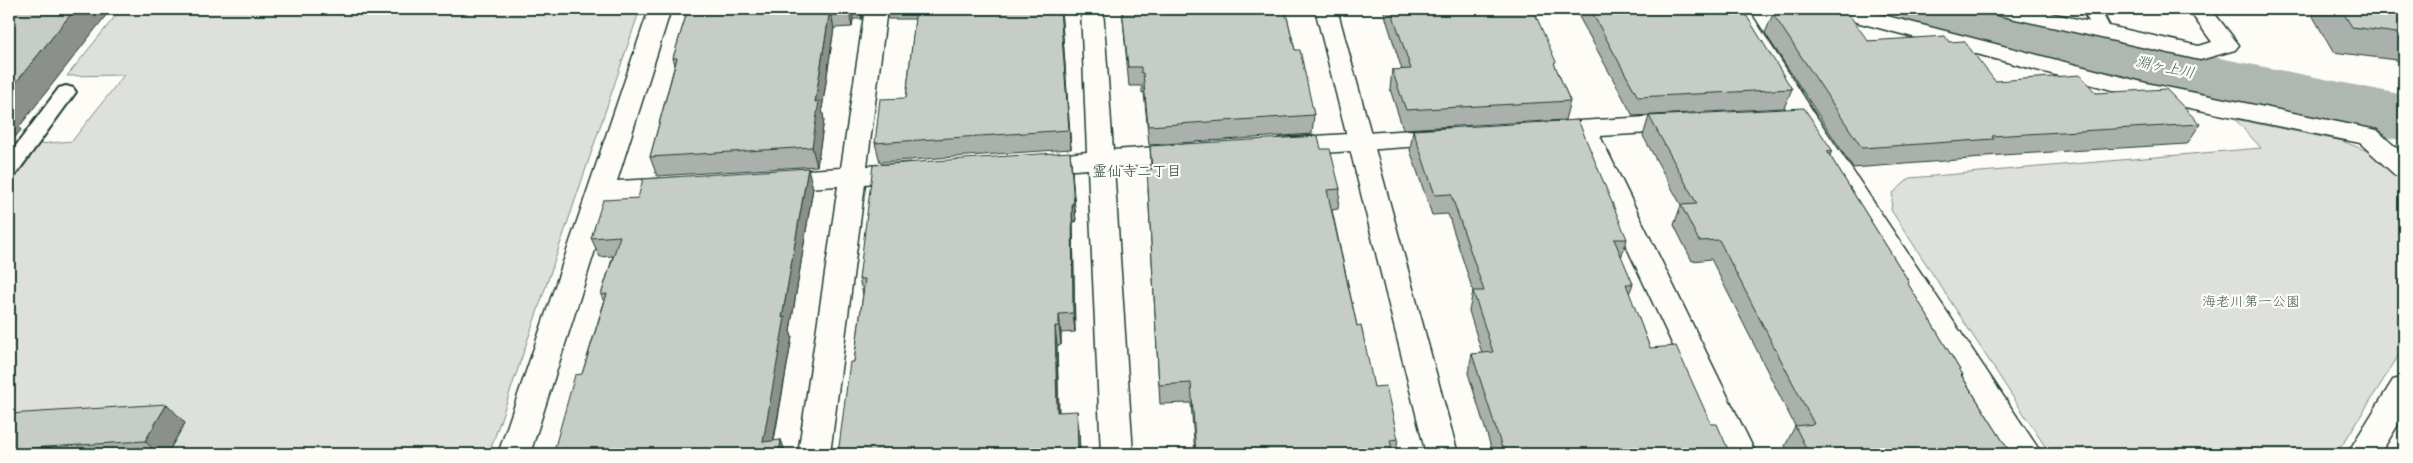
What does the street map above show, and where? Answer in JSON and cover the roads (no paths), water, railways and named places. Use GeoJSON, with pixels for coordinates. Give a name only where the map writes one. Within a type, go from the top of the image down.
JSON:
{"type":"FeatureCollection","features":[{"type":"Feature","properties":{"kind":"street"},"geometry":{"type":"LineString","coordinates":[[514,454],[660,9]]}},
{"type":"Feature","properties":{"kind":"street"},"geometry":{"type":"LineString","coordinates":[[814,454],[876,9]]}},
{"type":"Feature","properties":{"kind":"street"},"geometry":{"type":"LineString","coordinates":[[1092,9],[1117,454]]}},
{"type":"Feature","properties":{"kind":"street"},"geometry":{"type":"LineString","coordinates":[[1326,9],[1442,454]]}},
{"type":"Feature","properties":{"kind":"street"},"geometry":{"type":"LineString","coordinates":[[1736,9],[1804,117],[2026,454]]}},
{"type":"Feature","properties":{"kind":"street"},"geometry":{"type":"LineString","coordinates":[[1834,9],[2146,91],[2368,136],[2404,169]]}},
{"type":"Feature","properties":{"kind":"street"},"geometry":{"type":"LineString","coordinates":[[2002,9],[2200,53],[2227,45],[2199,9]]}},
{"type":"Feature","properties":{"kind":"street"},"geometry":{"type":"LineString","coordinates":[[1776,119],[1804,117]]}},
{"type":"Feature","properties":{"kind":"street"},"geometry":{"type":"LineString","coordinates":[[1516,132],[1709,122]]}},
{"type":"Feature","properties":{"kind":"street"},"geometry":{"type":"LineString","coordinates":[[1584,129],[1740,454]]}},
{"type":"Feature","properties":{"kind":"street"},"geometry":{"type":"LineString","coordinates":[[1254,149],[1468,135]]}},
{"type":"Feature","properties":{"kind":"street"},"geometry":{"type":"LineString","coordinates":[[1010,166],[1206,152]]}},
{"type":"Feature","properties":{"kind":"street"},"geometry":{"type":"LineString","coordinates":[[746,182],[931,171]]}},
{"type":"Feature","properties":{"kind":"street"},"geometry":{"type":"LineString","coordinates":[[601,192],[698,185]]}},
{"type":"Feature","properties":{"kind":"street"},"geometry":{"type":"LineString","coordinates":[[2363,454],[2404,389]]}},
{"type":"Feature","properties":{"kind":"lane"},"geometry":{"type":"LineString","coordinates":[[2092,9],[2103,32]]}},
{"type":"Feature","properties":{"kind":"lane"},"geometry":{"type":"LineString","coordinates":[[9,169],[66,92]]}},
{"type":"Feature","properties":{"kind":"waterway","name":"淵ヶ上川"},"geometry":{"type":"LineString","coordinates":[[1928,9],[2130,61],[2404,118]]}},
{"type":"Feature","properties":{"kind":"district","name":"霊仙寺二丁目"},"geometry":{"type":"Point","coordinates":[1137,172]}},
{"type":"Feature","properties":{"kind":"park label","name":"海老川第一公園"},"geometry":{"type":"Point","coordinates":[2251,302]}}]}
